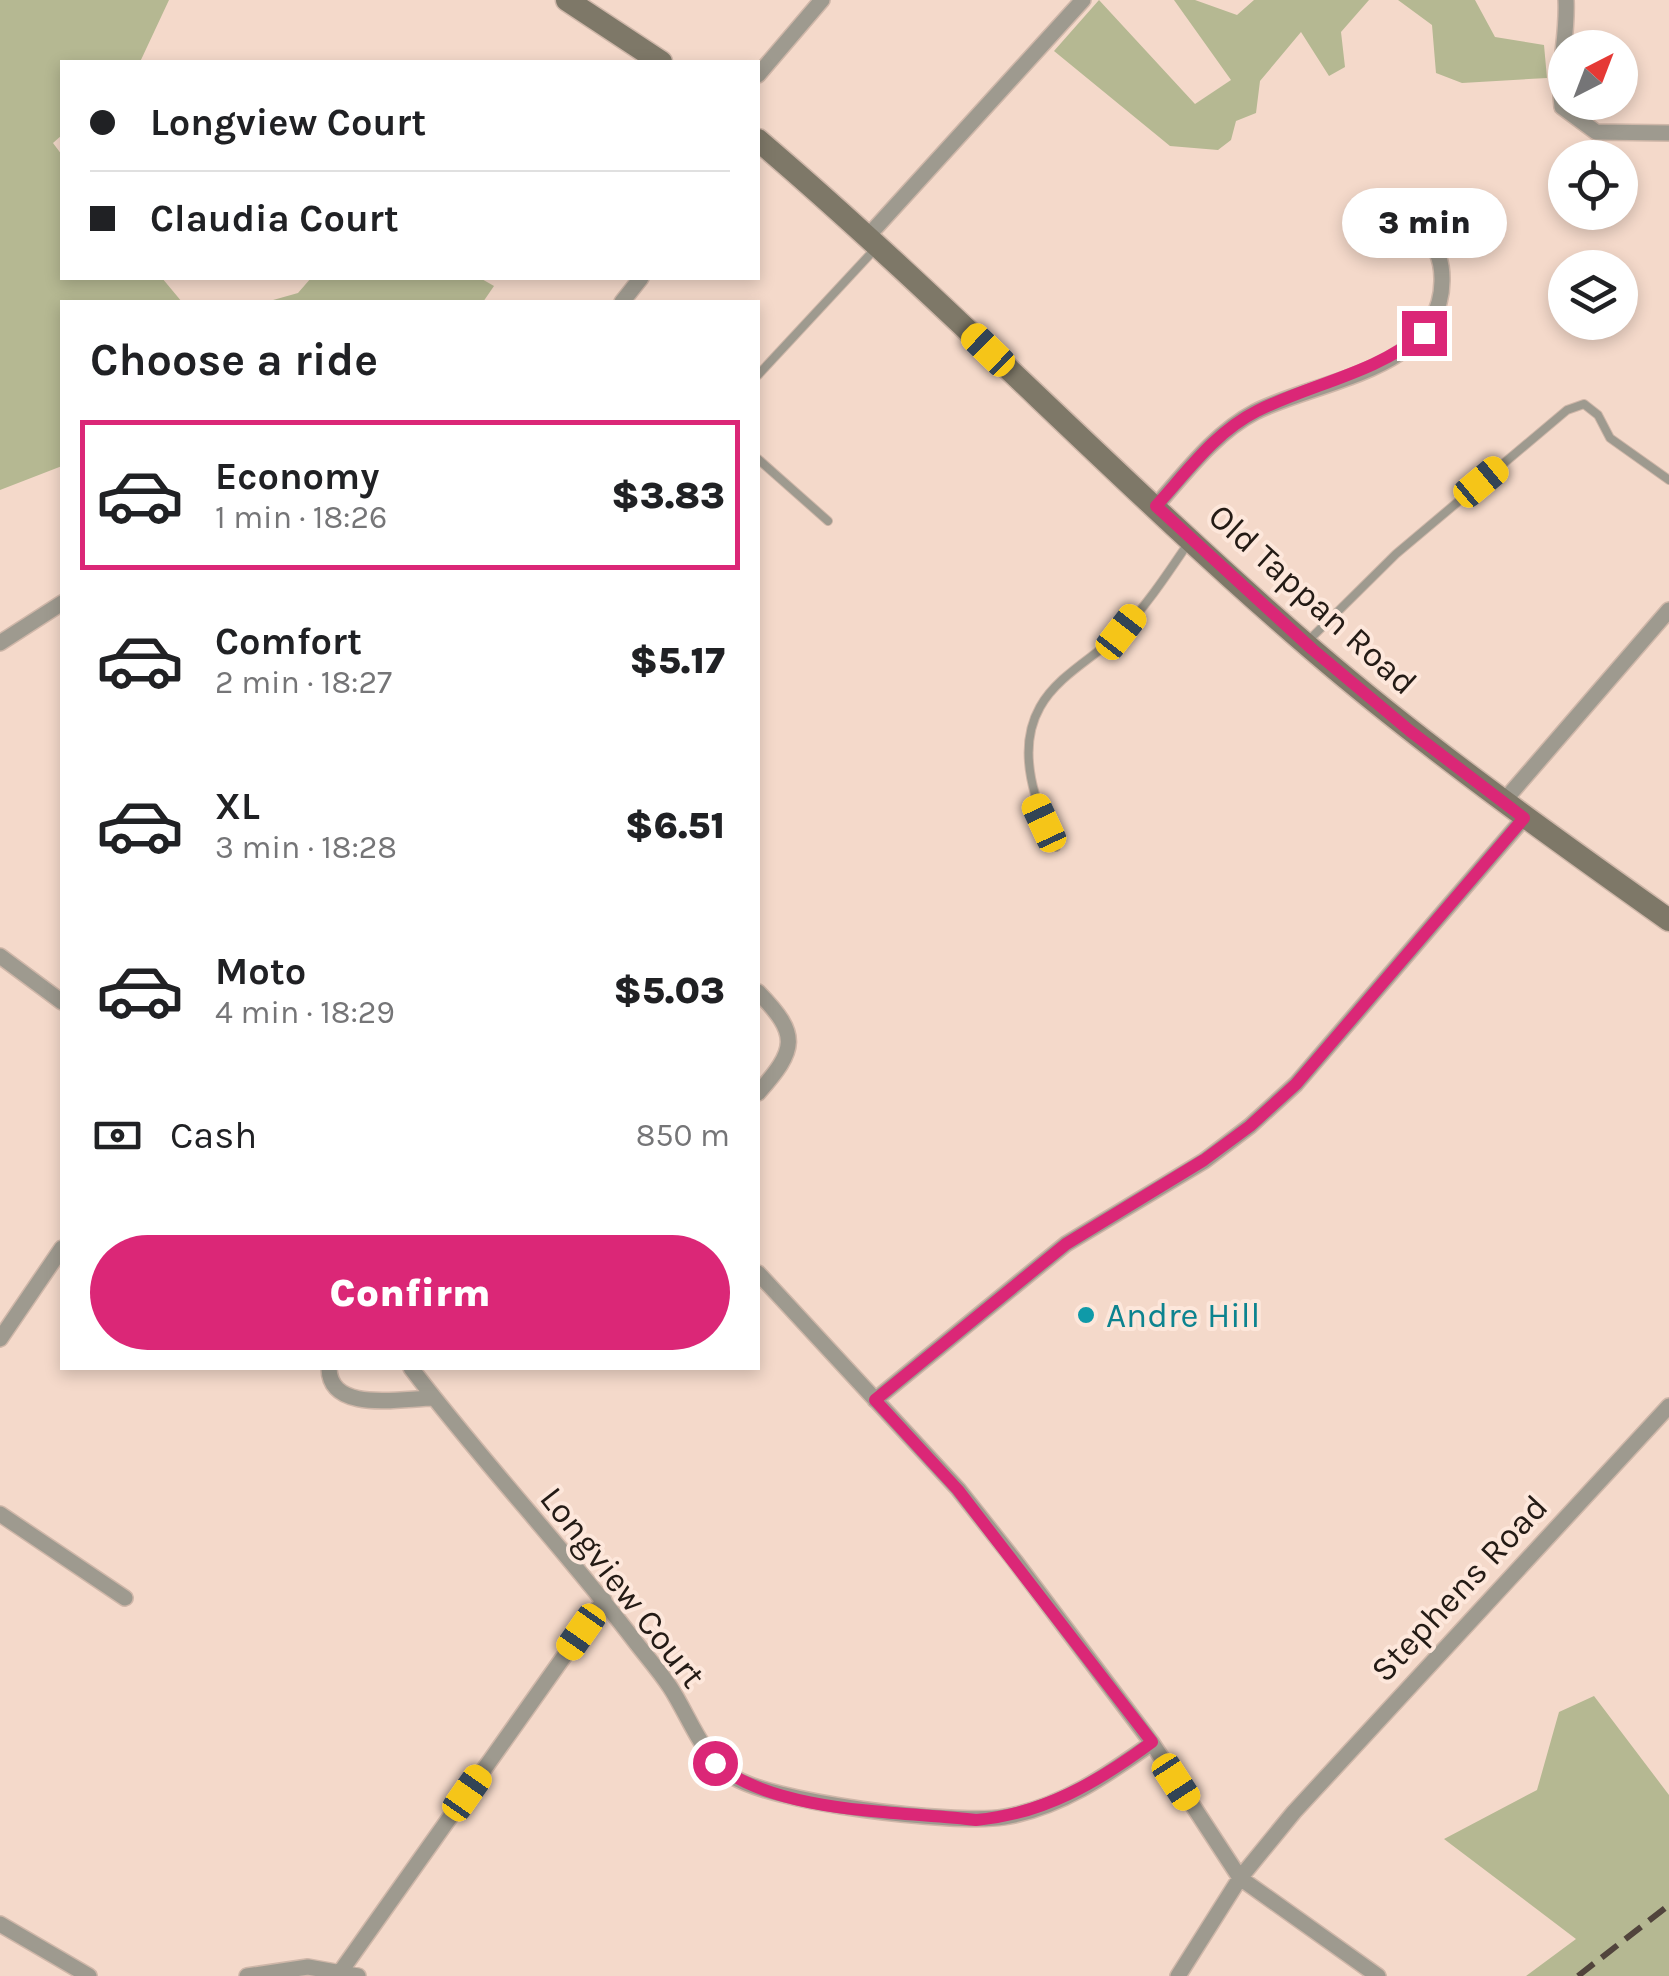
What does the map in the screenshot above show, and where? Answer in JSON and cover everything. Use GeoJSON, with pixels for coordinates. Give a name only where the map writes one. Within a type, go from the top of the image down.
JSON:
{"type":"FeatureCollection","features":[{"type":"Feature","properties":{"kind":"main road"},"geometry":{"type":"LineString","coordinates":[[567,0],[659,60]]}},
{"type":"Feature","properties":{"kind":"main road","name":"Old Tappan Road"},"geometry":{"type":"LineString","coordinates":[[760,142],[874,240],[1306,644],[1410,731],[1524,818],[1669,920]]}},
{"type":"Feature","properties":{"kind":"street"},"geometry":{"type":"LineString","coordinates":[[760,74],[822,0]]}},
{"type":"Feature","properties":{"kind":"street"},"geometry":{"type":"LineString","coordinates":[[874,240],[1083,0]]}},
{"type":"Feature","properties":{"kind":"street"},"geometry":{"type":"LineString","coordinates":[[1566,0],[1567,26],[1558,73],[1562,107],[1596,132],[1669,133]]}},
{"type":"Feature","properties":{"kind":"street"},"geometry":{"type":"LineString","coordinates":[[1156,506],[1216,439],[1255,412],[1392,358],[1424,333],[1442,300],[1443,260],[1422,229],[1387,209]]}},
{"type":"Feature","properties":{"kind":"street"},"geometry":{"type":"LineString","coordinates":[[624,300],[639,280]]}},
{"type":"Feature","properties":{"kind":"street"},"geometry":{"type":"LineString","coordinates":[[0,642],[60,604]]}},
{"type":"Feature","properties":{"kind":"street"},"geometry":{"type":"LineString","coordinates":[[1504,801],[1669,610]]}},
{"type":"Feature","properties":{"kind":"street"},"geometry":{"type":"LineString","coordinates":[[875,1400],[1066,1244],[1204,1160],[1250,1126],[1296,1084],[1524,818]]}},
{"type":"Feature","properties":{"kind":"street"},"geometry":{"type":"LineString","coordinates":[[0,956],[60,1001]]}},
{"type":"Feature","properties":{"kind":"street"},"geometry":{"type":"LineString","coordinates":[[760,994],[785,1020],[791,1042],[784,1061],[760,1091]]}},
{"type":"Feature","properties":{"kind":"street"},"geometry":{"type":"LineString","coordinates":[[0,1339],[6,1311],[60,1250]]}},
{"type":"Feature","properties":{"kind":"street"},"geometry":{"type":"LineString","coordinates":[[760,1276],[958,1490],[1152,1742],[1240,1878],[1378,1976]]}},
{"type":"Feature","properties":{"kind":"street"},"geometry":{"type":"LineString","coordinates":[[329,1370],[329,1378],[340,1393],[358,1399],[434,1398]]}},
{"type":"Feature","properties":{"kind":"street","name":"Longview Court"},"geometry":{"type":"LineString","coordinates":[[413,1370],[604,1600],[670,1687],[715,1763],[732,1777],[772,1793],[957,1818],[1005,1817],[1086,1787],[1152,1742]]}},
{"type":"Feature","properties":{"kind":"street","name":"Stephens Road"},"geometry":{"type":"LineString","coordinates":[[1178,1976],[1240,1878],[1294,1812],[1669,1406]]}},
{"type":"Feature","properties":{"kind":"street"},"geometry":{"type":"LineString","coordinates":[[0,1514],[126,1598]]}},
{"type":"Feature","properties":{"kind":"street"},"geometry":{"type":"LineString","coordinates":[[341,1970],[604,1600]]}},
{"type":"Feature","properties":{"kind":"street"},"geometry":{"type":"LineString","coordinates":[[0,1924],[89,1976]]}},
{"type":"Feature","properties":{"kind":"street"},"geometry":{"type":"LineString","coordinates":[[247,1976],[278,1968],[341,1970],[358,1976]]}},
{"type":"Feature","properties":{"kind":"lane"},"geometry":{"type":"LineString","coordinates":[[760,374],[874,240]]}},
{"type":"Feature","properties":{"kind":"lane"},"geometry":{"type":"LineString","coordinates":[[1306,644],[1396,554],[1567,410],[1584,404],[1598,416],[1610,438],[1669,480]]}},
{"type":"Feature","properties":{"kind":"lane"},"geometry":{"type":"LineString","coordinates":[[760,461],[828,520]]}},
{"type":"Feature","properties":{"kind":"lane"},"geometry":{"type":"LineString","coordinates":[[1056,847],[1033,799],[1030,762],[1040,706],[1096,650],[1121,632],[1192,539]]}},
{"type":"Feature","properties":{"kind":"green space"},"geometry":{"type":"Polygon","coordinates":[[[0,0],[169,0],[141,60],[60,60],[60,137],[53,143],[60,152],[60,280],[164,280],[180,300],[60,300],[60,467],[0,490],[0,0]]]}},
{"type":"Feature","properties":{"kind":"green space"},"geometry":{"type":"Polygon","coordinates":[[[1099,0],[1195,104],[1231,80],[1174,0],[1195,0],[1237,15],[1254,0],[1369,0],[1341,32],[1345,67],[1329,76],[1301,32],[1260,81],[1256,113],[1236,121],[1231,140],[1218,150],[1170,146],[1054,51],[1099,0]]]}},
{"type":"Feature","properties":{"kind":"green space"},"geometry":{"type":"Polygon","coordinates":[[[1398,0],[1475,0],[1495,37],[1544,45],[1547,78],[1462,83],[1436,73],[1432,25],[1398,0]]]}},
{"type":"Feature","properties":{"kind":"green space"},"geometry":{"type":"Polygon","coordinates":[[[309,280],[484,280],[494,286],[484,300],[273,300],[298,293],[309,280]]]}},
{"type":"Feature","properties":{"kind":"green space"},"geometry":{"type":"Polygon","coordinates":[[[1594,1696],[1669,1795],[1669,1976],[1526,1976],[1576,1939],[1444,1839],[1537,1790],[1559,1712],[1594,1696]]]}},
{"type":"Feature","properties":{"kind":"railway"},"geometry":{"type":"LineString","coordinates":[[1578,1976],[1669,1905]]}},
{"type":"Feature","properties":{"kind":"place","name":"Andre Hill"},"geometry":{"type":"Point","coordinates":[1086,1315]}},
{"type":"Feature","properties":{"kind":"route"},"geometry":{"type":"LineString","coordinates":[[715,1763],[749,1786],[801,1800],[976,1820],[1032,1810],[1068,1796],[1103,1778],[1152,1742],[958,1490],[875,1400],[1066,1244],[1107,1215],[1204,1160],[1250,1126],[1296,1084],[1524,818],[1410,731],[1312,649],[1156,506],[1216,439],[1255,412],[1392,358],[1424,333]]}}]}
